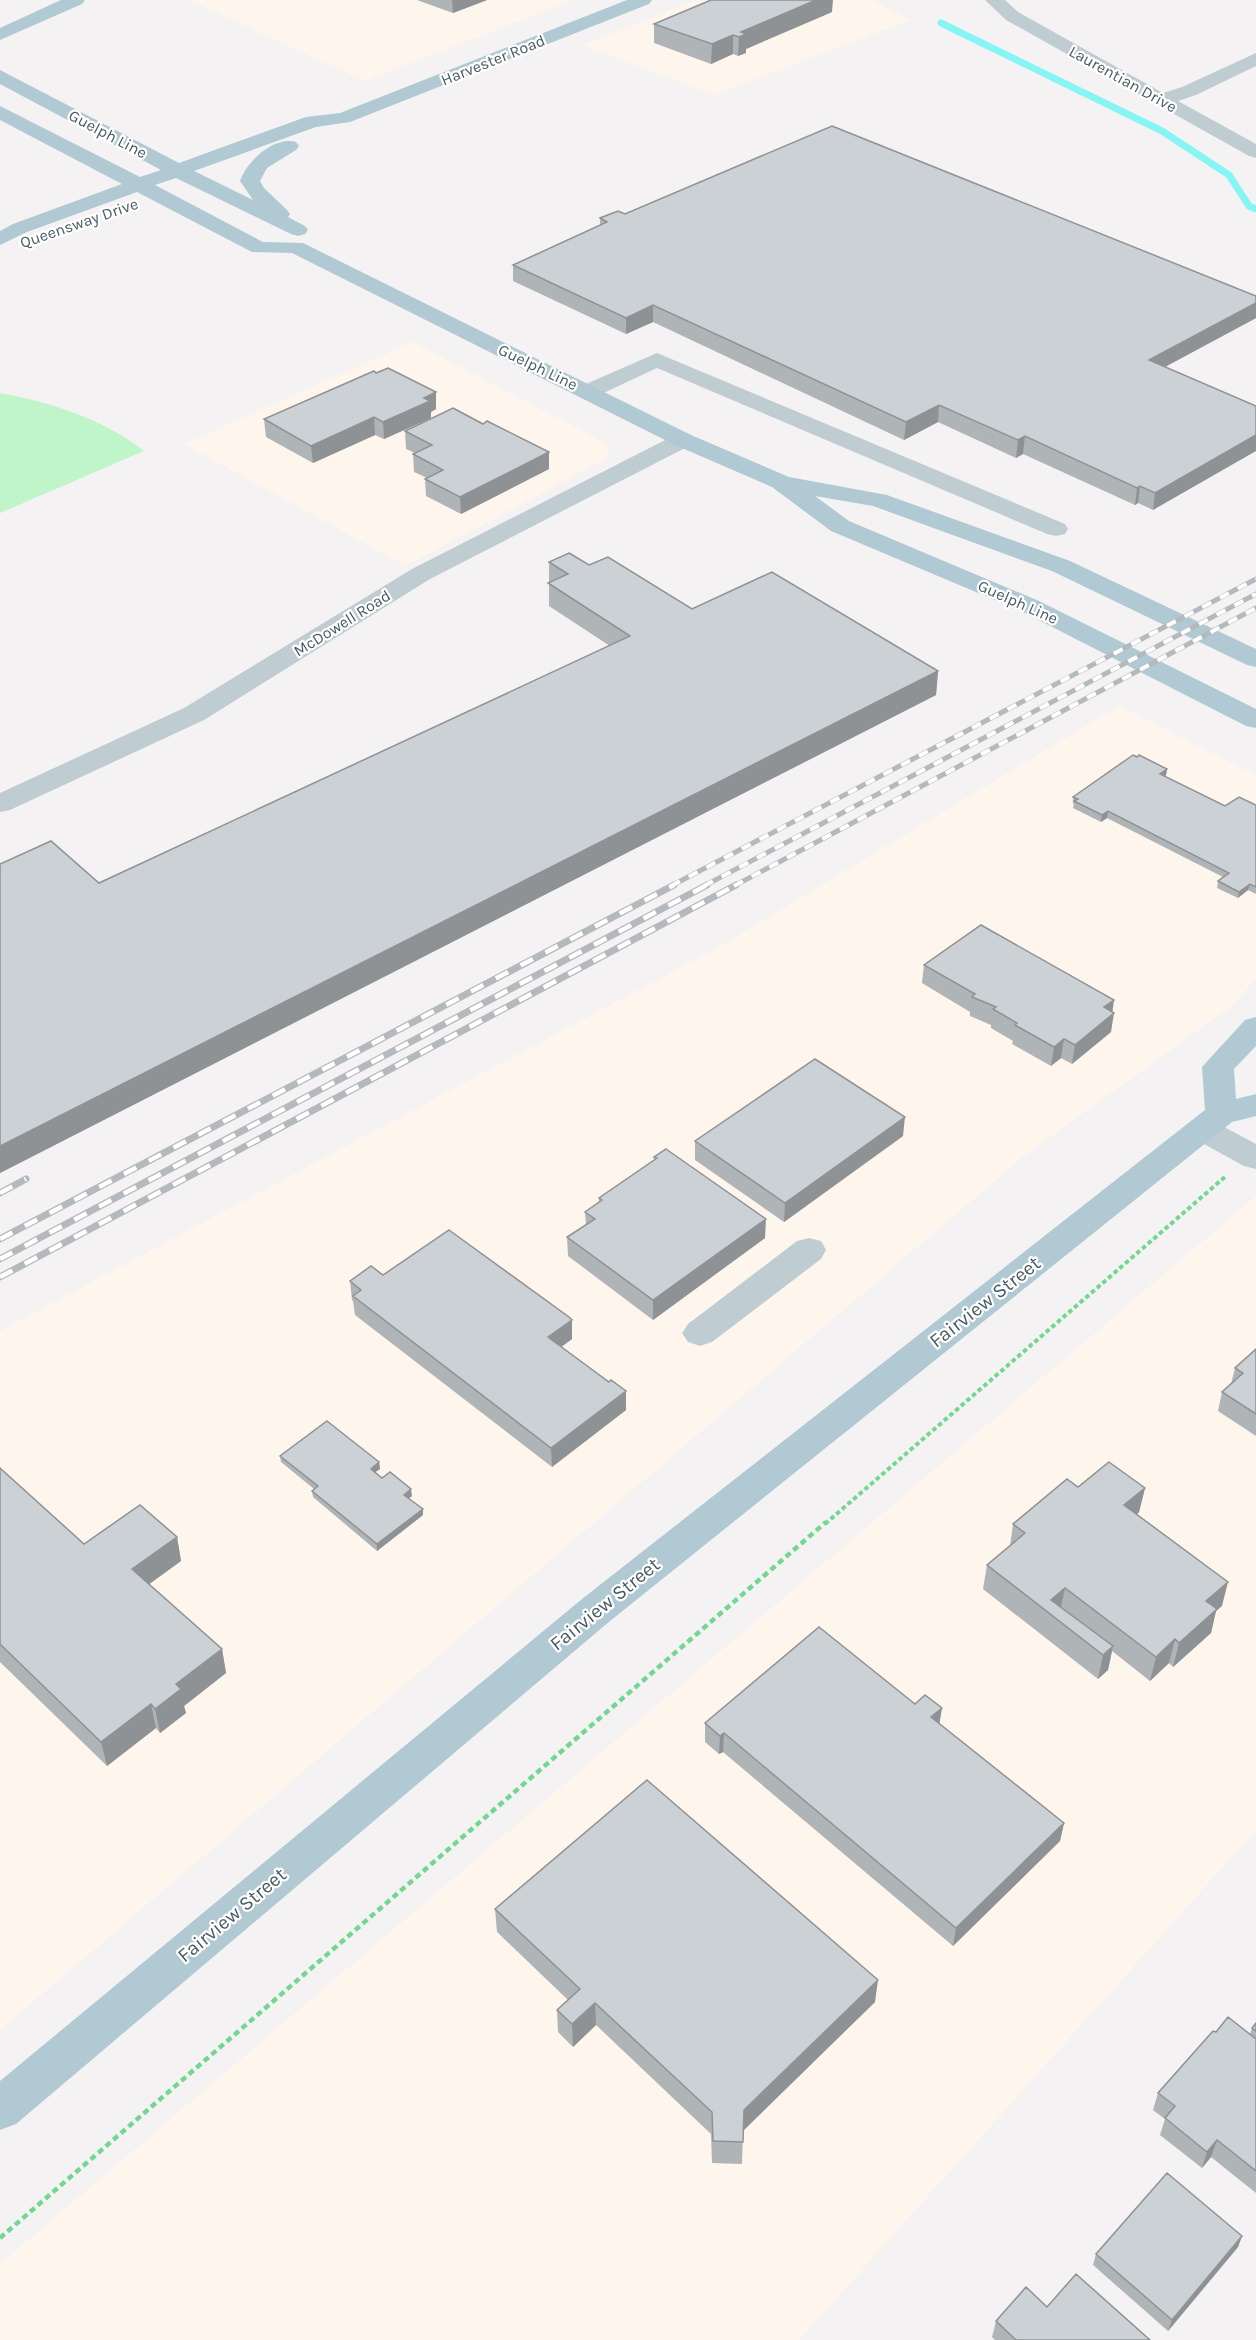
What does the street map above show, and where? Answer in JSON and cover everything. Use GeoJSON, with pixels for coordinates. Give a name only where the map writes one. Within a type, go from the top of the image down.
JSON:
{"type":"FeatureCollection","features":[{"type":"Feature","properties":{"kind":"main road"},"geometry":{"type":"LineString","coordinates":[[0,34],[76,0]]}},
{"type":"Feature","properties":{"kind":"main road","name":"Harvester Road"},"geometry":{"type":"LineString","coordinates":[[148,190],[314,121],[343,118],[643,0]]}},
{"type":"Feature","properties":{"kind":"main road","name":"Guelph Line"},"geometry":{"type":"LineString","coordinates":[[0,76],[297,238],[587,392],[683,440],[781,483],[840,526],[1030,606],[1256,720]]}},
{"type":"Feature","properties":{"kind":"main road","name":"Guelph Line"},"geometry":{"type":"LineString","coordinates":[[0,112],[259,248],[297,238]]}},
{"type":"Feature","properties":{"kind":"main road","name":"Harvester Road"},"geometry":{"type":"LineString","coordinates":[[186,176],[335,130],[343,118]]}},
{"type":"Feature","properties":{"kind":"main road"},"geometry":{"type":"LineString","coordinates":[[289,146],[262,161],[253,171],[250,182],[255,192],[297,238]]}},
{"type":"Feature","properties":{"kind":"main road","name":"Queensway Drive"},"geometry":{"type":"LineString","coordinates":[[0,239],[20,228],[148,190]]}},
{"type":"Feature","properties":{"kind":"main road","name":"Queensway Drive"},"geometry":{"type":"LineString","coordinates":[[0,249],[42,238],[148,190]]}},
{"type":"Feature","properties":{"kind":"main road","name":"Guelph Line"},"geometry":{"type":"LineString","coordinates":[[781,483],[878,500],[1061,566],[1254,658]]}},
{"type":"Feature","properties":{"kind":"main road"},"geometry":{"type":"LineString","coordinates":[[1212,1121],[1218,1067],[1256,1028]]}},
{"type":"Feature","properties":{"kind":"main road","name":"Fairview Street"},"geometry":{"type":"LineString","coordinates":[[0,2109],[596,1610],[1212,1121],[1256,1105]]}},
{"type":"Feature","properties":{"kind":"street","name":"Laurentian Drive"},"geometry":{"type":"LineString","coordinates":[[994,0],[1012,16],[1256,152]]}},
{"type":"Feature","properties":{"kind":"street"},"geometry":{"type":"LineString","coordinates":[[1161,100],[1189,91],[1256,58]]}},
{"type":"Feature","properties":{"kind":"street"},"geometry":{"type":"LineString","coordinates":[[587,392],[657,360],[1056,529]]}},
{"type":"Feature","properties":{"kind":"street","name":"McDowell Road"},"geometry":{"type":"LineString","coordinates":[[0,804],[194,714],[421,574],[683,440]]}},
{"type":"Feature","properties":{"kind":"street"},"geometry":{"type":"LineString","coordinates":[[1212,1121],[1253,1157]]}},
{"type":"Feature","properties":{"kind":"street"},"geometry":{"type":"LineString","coordinates":[[700,1333],[809,1250]]}},
{"type":"Feature","properties":{"kind":"path"},"geometry":{"type":"LineString","coordinates":[[0,2238],[1253,1157]]}},
{"type":"Feature","properties":{"kind":"shaded area"},"geometry":{"type":"Polygon","coordinates":[[[189,0],[573,0],[365,81],[189,0]]]}},
{"type":"Feature","properties":{"kind":"shaded area"},"geometry":{"type":"Polygon","coordinates":[[[697,0],[872,0],[910,20],[714,95],[582,45],[697,0]]]}},
{"type":"Feature","properties":{"kind":"shaded area"},"geometry":{"type":"Polygon","coordinates":[[[413,342],[609,445],[607,458],[406,566],[184,444],[413,342]]]}},
{"type":"Feature","properties":{"kind":"shaded area"},"geometry":{"type":"Polygon","coordinates":[[[1119,706],[1256,775],[1256,979],[1229,1008],[1025,1155],[0,2030],[0,1331],[715,949],[1119,706]]]}},
{"type":"Feature","properties":{"kind":"shaded area"},"geometry":{"type":"Polygon","coordinates":[[[1256,1196],[1256,1830],[799,2340],[0,2340],[0,2264],[1256,1196]]]}},
{"type":"Feature","properties":{"kind":"green space"},"geometry":{"type":"Polygon","coordinates":[[[0,393],[38,401],[75,413],[112,430],[144,451],[0,513],[0,393]]]}},
{"type":"Feature","properties":{"kind":"building"},"geometry":{"type":"Polygon","coordinates":[[[711,0],[816,0],[741,32],[746,34],[739,37],[733,35],[712,44],[654,24],[711,0]]]}},
{"type":"Feature","properties":{"kind":"building"},"geometry":{"type":"Polygon","coordinates":[[[832,126],[1256,296],[1256,303],[1149,360],[1256,406],[1256,435],[1155,493],[1140,486],[1137,488],[1025,436],[1018,440],[939,405],[906,422],[653,305],[626,318],[513,265],[607,222],[600,218],[618,211],[625,214],[832,126]]]}},
{"type":"Feature","properties":{"kind":"building"},"geometry":{"type":"Polygon","coordinates":[[[388,368],[436,392],[424,398],[430,401],[383,422],[374,417],[311,446],[264,419],[374,371],[376,373],[388,368]]]}},
{"type":"Feature","properties":{"kind":"building"},"geometry":{"type":"Polygon","coordinates":[[[453,408],[483,424],[487,421],[549,452],[460,497],[425,479],[443,470],[413,454],[432,445],[405,431],[453,408]]]}},
{"type":"Feature","properties":{"kind":"building"},"geometry":{"type":"Polygon","coordinates":[[[569,553],[589,565],[608,557],[692,609],[772,572],[938,671],[0,1146],[0,864],[51,841],[99,883],[630,636],[548,583],[568,574],[549,562],[569,553]]]}},
{"type":"Feature","properties":{"kind":"building"},"geometry":{"type":"Polygon","coordinates":[[[1133,755],[1137,757],[1139,755],[1167,769],[1160,774],[1225,806],[1239,797],[1256,805],[1256,887],[1250,884],[1239,892],[1218,881],[1229,873],[1108,811],[1102,815],[1074,801],[1078,799],[1073,797],[1133,755]]]}},
{"type":"Feature","properties":{"kind":"building"},"geometry":{"type":"Polygon","coordinates":[[[981,925],[1114,1000],[1104,1007],[1114,1013],[1075,1045],[1064,1039],[1054,1047],[1015,1025],[1017,1023],[993,1009],[996,1007],[972,997],[975,994],[924,965],[981,925]]]}},
{"type":"Feature","properties":{"kind":"building"},"geometry":{"type":"Polygon","coordinates":[[[815,1059],[905,1117],[785,1203],[695,1141],[815,1059]]]}},
{"type":"Feature","properties":{"kind":"building"},"geometry":{"type":"Polygon","coordinates":[[[666,1149],[766,1219],[653,1300],[567,1237],[595,1219],[585,1212],[602,1200],[599,1198],[657,1158],[654,1157],[666,1149]]]}},
{"type":"Feature","properties":{"kind":"building"},"geometry":{"type":"Polygon","coordinates":[[[449,1230],[569,1317],[572,1320],[548,1337],[609,1382],[611,1380],[626,1391],[551,1448],[353,1296],[361,1290],[350,1281],[371,1266],[383,1275],[449,1230]]]}},
{"type":"Feature","properties":{"kind":"building"},"geometry":{"type":"Polygon","coordinates":[[[1256,1349],[1256,1414],[1222,1392],[1243,1373],[1235,1368],[1256,1349]]]}},
{"type":"Feature","properties":{"kind":"building"},"geometry":{"type":"Polygon","coordinates":[[[327,1421],[379,1462],[371,1469],[382,1478],[390,1472],[411,1489],[404,1495],[423,1509],[377,1544],[312,1491],[318,1486],[280,1456],[327,1421]]]}},
{"type":"Feature","properties":{"kind":"building"},"geometry":{"type":"Polygon","coordinates":[[[1109,1462],[1145,1488],[1124,1505],[1228,1582],[1206,1601],[1217,1609],[1179,1643],[1175,1639],[1156,1657],[1065,1588],[1051,1600],[1113,1646],[1103,1655],[987,1565],[1025,1533],[1013,1524],[1067,1479],[1078,1487],[1109,1462]]]}},
{"type":"Feature","properties":{"kind":"building"},"geometry":{"type":"Polygon","coordinates":[[[0,1468],[84,1544],[140,1505],[177,1537],[132,1569],[222,1649],[176,1684],[181,1689],[155,1709],[151,1704],[101,1742],[0,1644],[0,1468]]]}},
{"type":"Feature","properties":{"kind":"building"},"geometry":{"type":"Polygon","coordinates":[[[819,1627],[915,1704],[925,1695],[942,1708],[931,1717],[1064,1823],[956,1928],[724,1733],[720,1736],[705,1723],[819,1627]]]}},
{"type":"Feature","properties":{"kind":"building"},"geometry":{"type":"Polygon","coordinates":[[[647,1780],[878,1980],[744,2110],[743,2142],[713,2141],[712,2112],[595,2003],[572,2024],[557,2010],[580,1989],[495,1909],[647,1780]]]}},
{"type":"Feature","properties":{"kind":"building"},"geometry":{"type":"Polygon","coordinates":[[[1228,2017],[1256,2039],[1256,2171],[1217,2140],[1207,2152],[1165,2118],[1175,2106],[1158,2093],[1228,2017]]]}},
{"type":"Feature","properties":{"kind":"building"},"geometry":{"type":"Polygon","coordinates":[[[1167,2173],[1242,2236],[1172,2320],[1096,2254],[1167,2173]]]}},
{"type":"Feature","properties":{"kind":"building"},"geometry":{"type":"Polygon","coordinates":[[[1076,2274],[1150,2340],[1016,2340],[996,2321],[1026,2287],[1047,2307],[1076,2274]]]}},
{"type":"Feature","properties":{"kind":"waterway"},"geometry":{"type":"LineString","coordinates":[[941,23],[1162,131],[1229,175],[1249,206],[1256,209]]}},
{"type":"Feature","properties":{"kind":"railway"},"geometry":{"type":"LineString","coordinates":[[671,886],[1256,579]]}},
{"type":"Feature","properties":{"kind":"railway"},"geometry":{"type":"LineString","coordinates":[[704,886],[1256,594]]}},
{"type":"Feature","properties":{"kind":"railway"},"geometry":{"type":"LineString","coordinates":[[734,886],[1256,608]]}},
{"type":"Feature","properties":{"kind":"railway"},"geometry":{"type":"LineString","coordinates":[[0,1239],[674,885]]}},
{"type":"Feature","properties":{"kind":"railway"},"geometry":{"type":"LineString","coordinates":[[0,1259],[707,885]]}},
{"type":"Feature","properties":{"kind":"railway"},"geometry":{"type":"LineString","coordinates":[[0,1277],[736,885]]}},
{"type":"Feature","properties":{"kind":"railway"},"geometry":{"type":"LineString","coordinates":[[0,1193],[26,1179]]}}]}
